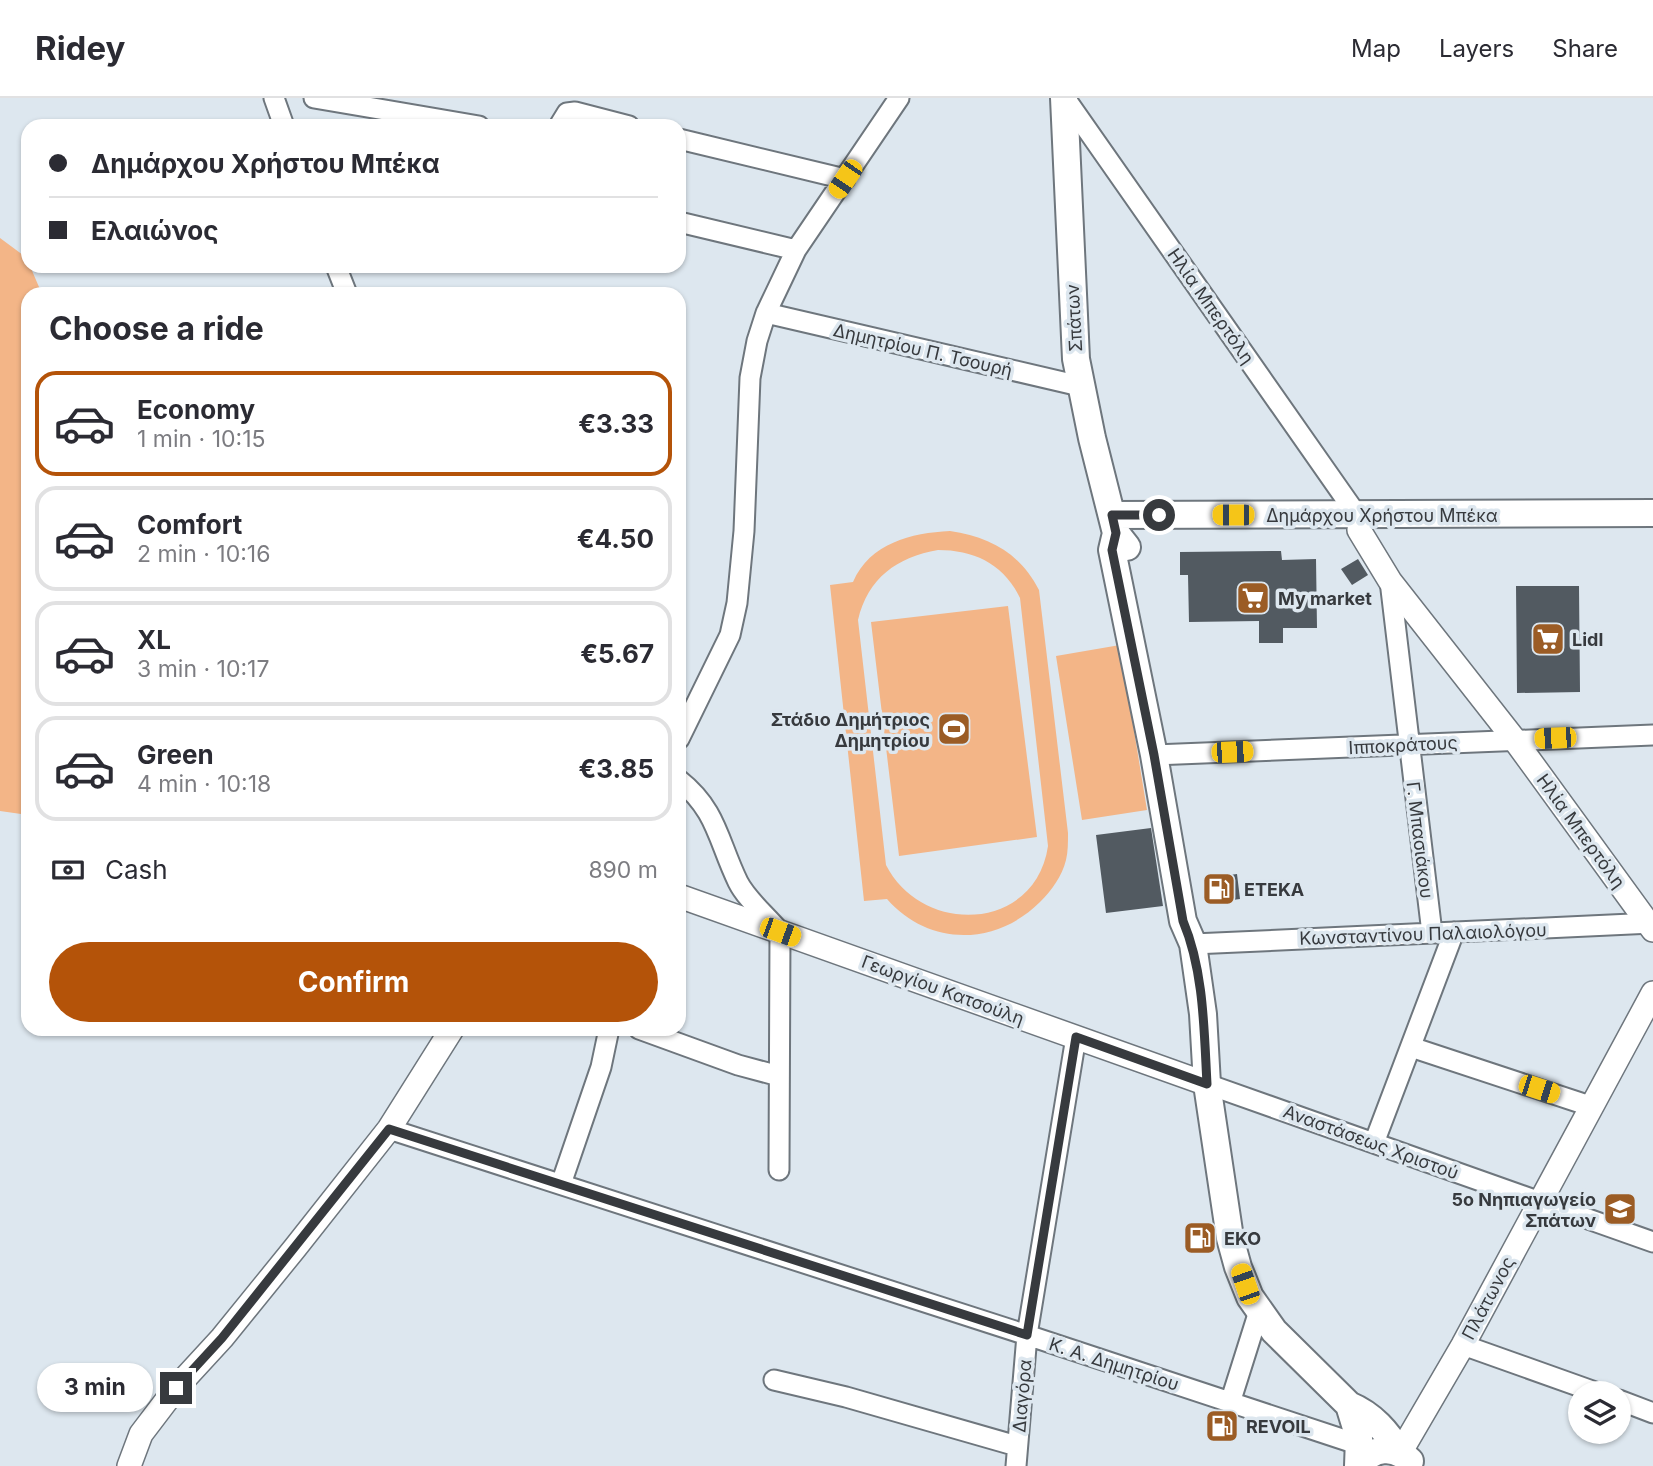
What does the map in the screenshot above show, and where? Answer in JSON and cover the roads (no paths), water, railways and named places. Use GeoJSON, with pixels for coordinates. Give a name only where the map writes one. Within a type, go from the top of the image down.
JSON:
{"type":"FeatureCollection","features":[{"type":"Feature","properties":{"kind":"main road","name":"Σπάτων"},"geometry":{"type":"LineString","coordinates":[[1065,98],[1076,359],[1080,386],[1114,524],[1128,548],[1162,755],[1199,919],[1193,944],[1203,1014],[1207,1084],[1230,1238],[1250,1297],[1274,1331],[1352,1412],[1364,1411],[1402,1455]]}},
{"type":"Feature","properties":{"kind":"main road","name":"Δημάρχου Χρήστου Μπέκα"},"geometry":{"type":"LineString","coordinates":[[1358,523],[1653,513]]}},
{"type":"Feature","properties":{"kind":"main road","name":"Δημάρχου Χρήστου Μπέκα"},"geometry":{"type":"LineString","coordinates":[[1114,524],[1358,523],[1653,527]]}},
{"type":"Feature","properties":{"kind":"main road"},"geometry":{"type":"LineString","coordinates":[[1352,1412],[1359,1459],[1369,1454],[1402,1455]]}},
{"type":"Feature","properties":{"kind":"street"},"geometry":{"type":"LineString","coordinates":[[274,98],[282,119]]}},
{"type":"Feature","properties":{"kind":"street"},"geometry":{"type":"LineString","coordinates":[[314,98],[438,119]]}},
{"type":"Feature","properties":{"kind":"street"},"geometry":{"type":"LineString","coordinates":[[686,725],[730,635],[737,603],[744,531],[750,378],[766,313],[796,250],[899,98]]}},
{"type":"Feature","properties":{"kind":"street","name":"Ηλία Μπερτόλη"},"geometry":{"type":"LineString","coordinates":[[1065,98],[1358,523],[1390,581],[1514,739],[1651,925]]}},
{"type":"Feature","properties":{"kind":"street"},"geometry":{"type":"LineString","coordinates":[[563,119],[567,113],[575,112],[602,119]]}},
{"type":"Feature","properties":{"kind":"street"},"geometry":{"type":"LineString","coordinates":[[686,141],[845,179]]}},
{"type":"Feature","properties":{"kind":"street"},"geometry":{"type":"LineString","coordinates":[[686,224],[796,250]]}},
{"type":"Feature","properties":{"kind":"street","name":"Δημητρίου Π. Τσουρή"},"geometry":{"type":"LineString","coordinates":[[766,313],[1080,386]]}},
{"type":"Feature","properties":{"kind":"street","name":"Γ. Μπασιάκου"},"geometry":{"type":"LineString","coordinates":[[1390,581],[1432,933]]}},
{"type":"Feature","properties":{"kind":"street","name":"Ιπποκράτους"},"geometry":{"type":"LineString","coordinates":[[1162,755],[1653,734]]}},
{"type":"Feature","properties":{"kind":"street"},"geometry":{"type":"LineString","coordinates":[[686,786],[695,793],[711,815],[739,884],[780,932],[779,1170]]}},
{"type":"Feature","properties":{"kind":"street","name":"Γεωργίου Κατσούλη"},"geometry":{"type":"LineString","coordinates":[[686,898],[1207,1084]]}},
{"type":"Feature","properties":{"kind":"street","name":"Κωνσταντίνου Παλαιολόγου"},"geometry":{"type":"LineString","coordinates":[[1193,944],[1651,925]]}},
{"type":"Feature","properties":{"kind":"street"},"geometry":{"type":"LineString","coordinates":[[1374,1143],[1454,932]]}},
{"type":"Feature","properties":{"kind":"street","name":"Πλάτωνος"},"geometry":{"type":"LineString","coordinates":[[1402,1455],[1653,993]]}},
{"type":"Feature","properties":{"kind":"street"},"geometry":{"type":"LineString","coordinates":[[129,1466],[141,1434],[176,1388],[222,1338],[389,1129],[448,1036]]}},
{"type":"Feature","properties":{"kind":"street"},"geometry":{"type":"LineString","coordinates":[[561,1184],[601,1067],[608,1036]]}},
{"type":"Feature","properties":{"kind":"street"},"geometry":{"type":"LineString","coordinates":[[658,1036],[738,1065],[779,1076]]}},
{"type":"Feature","properties":{"kind":"street","name":"Διαγόρα"},"geometry":{"type":"LineString","coordinates":[[1016,1466],[1027,1335],[1076,1037]]}},
{"type":"Feature","properties":{"kind":"street"},"geometry":{"type":"LineString","coordinates":[[1411,1047],[1590,1106]]}},
{"type":"Feature","properties":{"kind":"street","name":"Αναστάσεως Χριστού"},"geometry":{"type":"LineString","coordinates":[[1207,1084],[1653,1242]]}},
{"type":"Feature","properties":{"kind":"street","name":"Κ. Α. Δημητρίου"},"geometry":{"type":"LineString","coordinates":[[389,1129],[1230,1403],[1359,1459]]}},
{"type":"Feature","properties":{"kind":"street"},"geometry":{"type":"LineString","coordinates":[[1230,1403],[1259,1311]]}},
{"type":"Feature","properties":{"kind":"street"},"geometry":{"type":"LineString","coordinates":[[1463,1345],[1568,1382]]}},
{"type":"Feature","properties":{"kind":"street"},"geometry":{"type":"LineString","coordinates":[[774,1380],[846,1397],[1017,1446]]}},
{"type":"Feature","properties":{"kind":"street"},"geometry":{"type":"LineString","coordinates":[[1631,1405],[1653,1413]]}},
{"type":"Feature","properties":{"kind":"place","name":"My market"},"geometry":{"type":"Point","coordinates":[1253,598]}},
{"type":"Feature","properties":{"kind":"place","name":"Lidl"},"geometry":{"type":"Point","coordinates":[1548,639]}},
{"type":"Feature","properties":{"kind":"place","name":"Στάδιο Δημήτριος Δημητρίου"},"geometry":{"type":"Point","coordinates":[954,729]}},
{"type":"Feature","properties":{"kind":"place","name":"ΕΤΕΚΑ"},"geometry":{"type":"Point","coordinates":[1219,889]}},
{"type":"Feature","properties":{"kind":"place","name":"5ο Νηπιαγωγείο Σπάτων"},"geometry":{"type":"Point","coordinates":[1620,1209]}},
{"type":"Feature","properties":{"kind":"place","name":"EKO"},"geometry":{"type":"Point","coordinates":[1200,1238]}},
{"type":"Feature","properties":{"kind":"place","name":"REVOIL"},"geometry":{"type":"Point","coordinates":[1222,1426]}}]}
